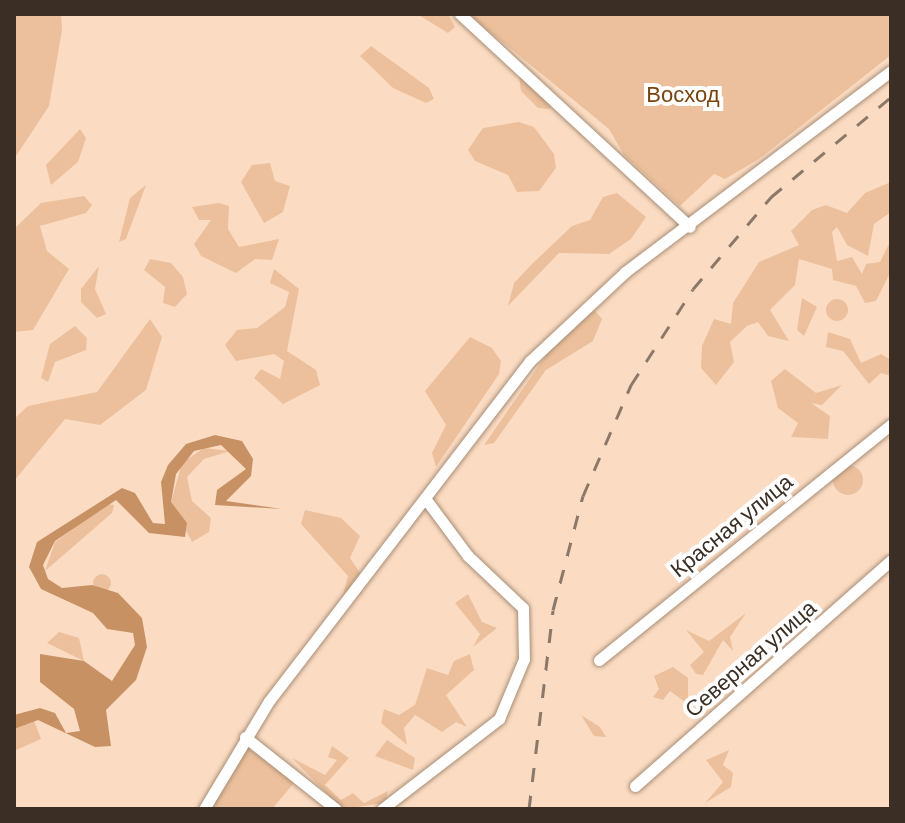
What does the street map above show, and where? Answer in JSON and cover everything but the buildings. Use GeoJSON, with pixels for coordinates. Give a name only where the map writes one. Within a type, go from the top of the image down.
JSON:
{"type":"FeatureCollection","features":[{"type":"Feature","properties":{"kind":"street"},"geometry":{"type":"LineString","coordinates":[[460,14],[690,227]]}},
{"type":"Feature","properties":{"kind":"street"},"geometry":{"type":"LineString","coordinates":[[204,809],[245,737],[425,498],[573,317],[891,71]]}},
{"type":"Feature","properties":{"kind":"street","name":"Красная улица"},"geometry":{"type":"LineString","coordinates":[[599,660],[891,424]]}},
{"type":"Feature","properties":{"kind":"street"},"geometry":{"type":"LineString","coordinates":[[382,809],[499,719],[524,659],[523,608],[468,556],[425,498]]}},
{"type":"Feature","properties":{"kind":"street","name":"Северная улица"},"geometry":{"type":"LineString","coordinates":[[635,786],[891,560]]}},
{"type":"Feature","properties":{"kind":"street"},"geometry":{"type":"LineString","coordinates":[[245,737],[336,809]]}},
{"type":"Feature","properties":{"kind":"green space"},"geometry":{"type":"Polygon","coordinates":[[[14,14],[61,14],[62,30],[49,106],[14,159],[14,14]]]}},
{"type":"Feature","properties":{"kind":"green space"},"geometry":{"type":"Polygon","coordinates":[[[417,14],[448,14],[455,27],[448,33],[417,14]]]}},
{"type":"Feature","properties":{"kind":"green space","name":"Восход"},"geometry":{"type":"Polygon","coordinates":[[[468,14],[891,14],[891,55],[759,159],[725,179],[714,174],[680,206],[624,155],[609,129],[468,14]]]}},
{"type":"Feature","properties":{"kind":"green space"},"geometry":{"type":"Polygon","coordinates":[[[371,46],[429,88],[434,99],[426,103],[393,88],[360,56],[371,46]]]}},
{"type":"Feature","properties":{"kind":"green space"},"geometry":{"type":"Polygon","coordinates":[[[519,75],[551,105],[550,109],[538,108],[521,91],[519,75]]]}},
{"type":"Feature","properties":{"kind":"green space"},"geometry":{"type":"Polygon","coordinates":[[[519,122],[534,127],[554,154],[556,168],[539,191],[517,192],[508,175],[475,161],[468,150],[483,128],[519,122]]]}},
{"type":"Feature","properties":{"kind":"green space"},"geometry":{"type":"Polygon","coordinates":[[[80,129],[86,138],[78,162],[51,185],[46,165],[80,129]]]}},
{"type":"Feature","properties":{"kind":"green space"},"geometry":{"type":"Polygon","coordinates":[[[270,163],[275,181],[290,186],[283,212],[264,223],[241,182],[252,165],[270,163]]]}},
{"type":"Feature","properties":{"kind":"green space"},"geometry":{"type":"Polygon","coordinates":[[[891,182],[891,212],[874,224],[868,256],[847,245],[837,227],[832,232],[837,261],[852,257],[862,274],[866,264],[880,262],[891,240],[891,271],[876,301],[865,303],[856,286],[833,280],[832,269],[799,259],[795,285],[770,310],[789,341],[768,336],[758,322],[747,326],[730,342],[734,362],[716,385],[701,368],[702,346],[714,319],[731,324],[733,303],[759,262],[799,245],[791,231],[812,210],[826,205],[847,213],[865,193],[891,182]]]}},
{"type":"Feature","properties":{"kind":"green space"},"geometry":{"type":"Polygon","coordinates":[[[146,185],[126,239],[119,242],[130,198],[146,185]]]}},
{"type":"Feature","properties":{"kind":"green space"},"geometry":{"type":"Polygon","coordinates":[[[617,193],[646,217],[631,239],[609,254],[559,253],[508,306],[514,283],[532,264],[572,226],[590,220],[603,197],[617,193]]]}},
{"type":"Feature","properties":{"kind":"green space"},"geometry":{"type":"Polygon","coordinates":[[[84,196],[92,205],[86,213],[40,226],[47,251],[69,269],[33,330],[14,332],[14,229],[41,203],[84,196]]]}},
{"type":"Feature","properties":{"kind":"green space"},"geometry":{"type":"Polygon","coordinates":[[[219,203],[229,206],[228,229],[239,247],[279,239],[272,260],[255,259],[236,273],[201,256],[194,244],[211,220],[199,220],[192,207],[219,203]]]}},
{"type":"Feature","properties":{"kind":"green space"},"geometry":{"type":"Polygon","coordinates":[[[150,259],[171,263],[183,277],[187,294],[175,307],[163,303],[165,287],[144,270],[150,259]]]}},
{"type":"Feature","properties":{"kind":"green space"},"geometry":{"type":"Polygon","coordinates":[[[99,266],[95,289],[106,314],[97,318],[81,302],[81,289],[99,266]]]}},
{"type":"Feature","properties":{"kind":"green space"},"geometry":{"type":"Polygon","coordinates":[[[274,269],[299,289],[287,351],[316,370],[320,385],[283,404],[254,378],[261,369],[280,379],[284,361],[274,354],[236,361],[225,345],[237,330],[257,328],[285,307],[289,292],[270,283],[274,269]]]}},
{"type":"Feature","properties":{"kind":"green space"},"geometry":{"type":"Polygon","coordinates":[[[802,298],[817,307],[804,336],[797,330],[802,298]]]}},
{"type":"Feature","properties":{"kind":"green space"},"geometry":{"type":"Polygon","coordinates":[[[837,299],[845,302],[848,310],[845,318],[837,321],[829,318],[826,310],[829,302],[837,299]]]}},
{"type":"Feature","properties":{"kind":"green space"},"geometry":{"type":"Polygon","coordinates":[[[593,308],[602,319],[593,341],[546,370],[494,443],[484,445],[547,354],[593,308]]]}},
{"type":"Feature","properties":{"kind":"green space"},"geometry":{"type":"Polygon","coordinates":[[[150,319],[162,337],[146,390],[100,425],[65,419],[14,481],[14,419],[28,406],[97,392],[150,319]]]}},
{"type":"Feature","properties":{"kind":"green space"},"geometry":{"type":"Polygon","coordinates":[[[75,326],[87,338],[86,350],[55,362],[48,382],[41,378],[50,344],[75,326]]]}},
{"type":"Feature","properties":{"kind":"green space"},"geometry":{"type":"Polygon","coordinates":[[[828,332],[850,339],[861,363],[881,354],[891,360],[891,376],[881,373],[869,384],[843,351],[826,347],[828,332]]]}},
{"type":"Feature","properties":{"kind":"green space"},"geometry":{"type":"Polygon","coordinates":[[[470,337],[492,348],[501,361],[499,374],[436,467],[432,453],[446,425],[425,391],[470,337]]]}},
{"type":"Feature","properties":{"kind":"green space"},"geometry":{"type":"Polygon","coordinates":[[[785,369],[816,393],[842,385],[822,405],[811,403],[830,416],[828,439],[791,437],[798,423],[778,408],[771,381],[785,369]]]}},
{"type":"Feature","properties":{"kind":"green space"},"geometry":{"type":"Polygon","coordinates":[[[204,448],[230,451],[204,459],[187,477],[192,501],[211,518],[209,532],[192,542],[171,502],[182,463],[204,448]]]}},
{"type":"Feature","properties":{"kind":"green space"},"geometry":{"type":"Polygon","coordinates":[[[848,465],[858,470],[863,480],[858,490],[848,495],[838,490],[833,480],[838,470],[848,465]]]}},
{"type":"Feature","properties":{"kind":"green space"},"geometry":{"type":"Polygon","coordinates":[[[107,504],[114,505],[112,513],[45,571],[55,542],[107,504]]]}},
{"type":"Feature","properties":{"kind":"green space"},"geometry":{"type":"Polygon","coordinates":[[[305,510],[341,518],[360,536],[350,558],[362,576],[343,595],[348,576],[301,524],[305,510]]]}},
{"type":"Feature","properties":{"kind":"green space"},"geometry":{"type":"Polygon","coordinates":[[[102,574],[111,583],[102,592],[93,583],[102,574]]]}},
{"type":"Feature","properties":{"kind":"green space"},"geometry":{"type":"Polygon","coordinates":[[[468,594],[482,622],[497,628],[473,647],[480,634],[455,603],[468,594]]]}},
{"type":"Feature","properties":{"kind":"green space"},"geometry":{"type":"Polygon","coordinates":[[[746,613],[730,637],[733,651],[723,640],[703,675],[696,674],[690,665],[704,652],[686,630],[709,641],[746,613]]]}},
{"type":"Feature","properties":{"kind":"green space"},"geometry":{"type":"Polygon","coordinates":[[[59,632],[79,638],[84,661],[47,643],[59,632]]]}},
{"type":"Feature","properties":{"kind":"green space"},"geometry":{"type":"Polygon","coordinates":[[[470,654],[474,670],[446,695],[467,727],[456,722],[442,732],[415,715],[404,728],[407,745],[381,723],[384,709],[399,715],[415,705],[427,668],[448,675],[454,661],[470,654]]]}},
{"type":"Feature","properties":{"kind":"green space"},"geometry":{"type":"Polygon","coordinates":[[[673,667],[688,678],[688,704],[670,691],[663,700],[653,697],[659,689],[654,676],[673,667]]]}},
{"type":"Feature","properties":{"kind":"green space"},"geometry":{"type":"Polygon","coordinates":[[[581,715],[600,727],[606,737],[594,736],[581,715]]]}},
{"type":"Feature","properties":{"kind":"green space"},"geometry":{"type":"Polygon","coordinates":[[[14,717],[33,718],[41,739],[14,751],[14,717]]]}},
{"type":"Feature","properties":{"kind":"green space"},"geometry":{"type":"Polygon","coordinates":[[[387,740],[415,758],[413,770],[375,756],[387,740]]]}},
{"type":"Feature","properties":{"kind":"green space"},"geometry":{"type":"Polygon","coordinates":[[[332,746],[349,758],[325,785],[341,800],[353,793],[364,803],[388,791],[385,803],[342,809],[292,758],[325,775],[337,760],[328,757],[332,746]]]}},
{"type":"Feature","properties":{"kind":"green space"},"geometry":{"type":"Polygon","coordinates":[[[248,748],[294,783],[272,809],[211,809],[248,748]]]}},
{"type":"Feature","properties":{"kind":"green space"},"geometry":{"type":"Polygon","coordinates":[[[729,750],[723,765],[733,773],[731,787],[705,803],[723,782],[706,760],[729,750]]]}},
{"type":"Feature","properties":{"kind":"shaded area"},"geometry":{"type":"Polygon","coordinates":[[[215,435],[242,441],[253,459],[251,476],[226,501],[282,509],[215,505],[217,490],[246,469],[221,445],[194,451],[176,474],[171,502],[187,523],[185,537],[149,533],[116,500],[55,541],[43,565],[48,579],[62,588],[92,585],[118,593],[142,618],[147,647],[136,680],[106,710],[111,746],[95,747],[38,720],[14,729],[14,715],[40,708],[55,713],[66,733],[80,731],[74,709],[40,682],[40,654],[84,661],[112,681],[135,645],[133,633],[107,629],[93,613],[41,589],[29,567],[37,542],[122,488],[135,493],[153,523],[165,524],[161,482],[168,465],[186,444],[215,435]]]}},
{"type":"Feature","properties":{"kind":"railway"},"geometry":{"type":"LineString","coordinates":[[529,809],[553,610],[583,496],[631,385],[693,289],[771,197],[891,97]]}}]}
